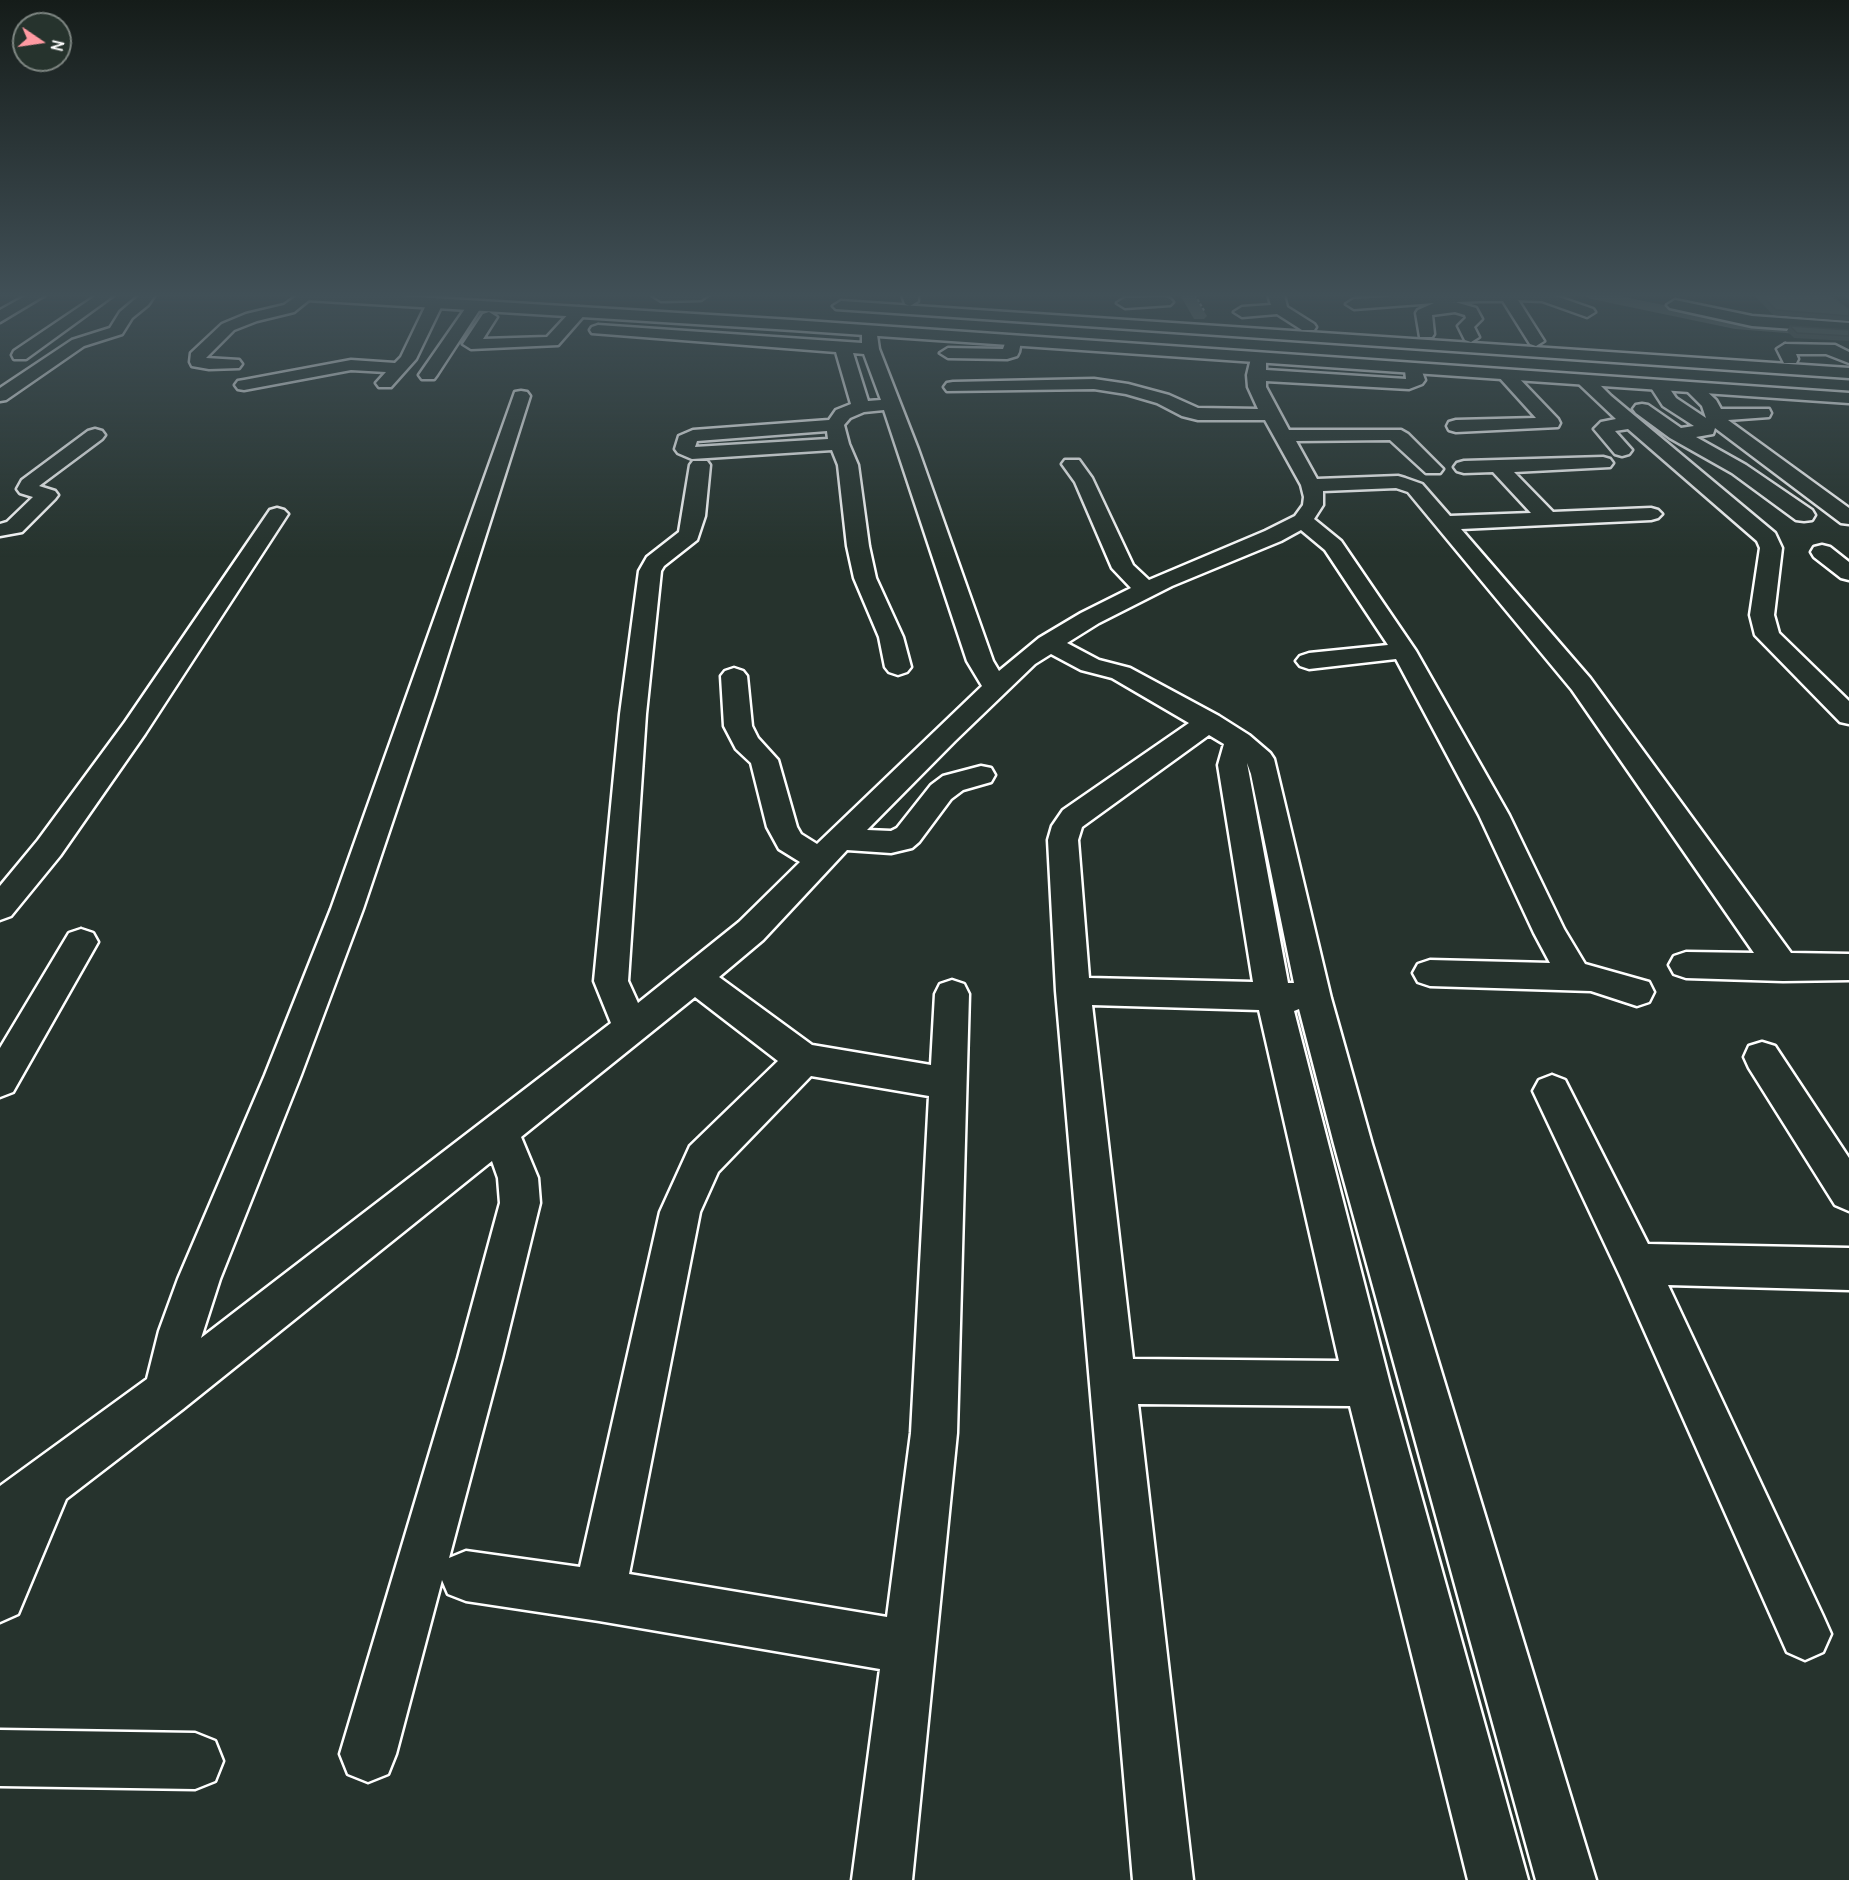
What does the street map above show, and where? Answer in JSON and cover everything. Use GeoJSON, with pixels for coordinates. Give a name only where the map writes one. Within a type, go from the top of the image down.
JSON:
{"type":"FeatureCollection","features":[{"type":"Feature","properties":{"kind":"street"},"geometry":{"type":"LineString","coordinates":[[0,396],[20,383]]}},
{"type":"Feature","properties":{"kind":"street"},"geometry":{"type":"LineString","coordinates":[[244,385],[256,383]]}},
{"type":"Feature","properties":{"kind":"street"},"geometry":{"type":"LineString","coordinates":[[854,383],[861,407]]}},
{"type":"Feature","properties":{"kind":"street"},"geometry":{"type":"LineString","coordinates":[[885,383],[980,661],[996,687]]}},
{"type":"Feature","properties":{"kind":"street"},"geometry":{"type":"LineString","coordinates":[[0,1515],[49,1482],[167,1393],[695,978],[751,931],[1012,670],[1058,637],[1146,590],[1273,536],[1303,520],[1313,505],[1311,485],[1276,425],[1257,383]]}},
{"type":"Feature","properties":{"kind":"street"},"geometry":{"type":"LineString","coordinates":[[1456,426],[1551,423],[1513,383]]}},
{"type":"Feature","properties":{"kind":"street"},"geometry":{"type":"LineString","coordinates":[[1589,383],[1633,413],[1677,434],[1739,469],[1804,515]]}},
{"type":"Feature","properties":{"kind":"street"},"geometry":{"type":"LineString","coordinates":[[1609,383],[1849,399]]}},
{"type":"Feature","properties":{"kind":"street"},"geometry":{"type":"LineString","coordinates":[[1613,383],[1633,413],[1767,538],[1771,548],[1762,615],[1767,635],[1849,716]]}},
{"type":"Feature","properties":{"kind":"street"},"geometry":{"type":"LineString","coordinates":[[1792,383],[1849,387]]}},
{"type":"Feature","properties":{"kind":"street"},"geometry":{"type":"LineString","coordinates":[[953,387],[1094,384],[1112,386],[1163,399],[1188,412],[1198,414],[1276,425],[1394,434],[1433,469]]}},
{"type":"Feature","properties":{"kind":"street"},"geometry":{"type":"LineString","coordinates":[[1659,386],[1670,402],[1695,418],[1705,426],[1706,430],[1677,434]]}},
{"type":"Feature","properties":{"kind":"street"},"geometry":{"type":"LineString","coordinates":[[1694,389],[1710,404],[1718,421],[1849,518]]}},
{"type":"Feature","properties":{"kind":"street"},"geometry":{"type":"LineString","coordinates":[[167,1393],[181,1331],[199,1279],[283,1075],[346,909],[422,695],[521,396]]}},
{"type":"Feature","properties":{"kind":"street"},"geometry":{"type":"LineString","coordinates":[[1622,450],[1602,429],[1633,413],[1670,402]]}},
{"type":"Feature","properties":{"kind":"street"},"geometry":{"type":"LineString","coordinates":[[892,404],[861,407],[843,414],[837,434],[848,465],[858,546],[865,578],[891,637],[898,667]]}},
{"type":"Feature","properties":{"kind":"street"},"geometry":{"type":"LineString","coordinates":[[1715,415],[1762,413]]}},
{"type":"Feature","properties":{"kind":"street"},"geometry":{"type":"LineString","coordinates":[[837,434],[702,453],[687,452],[685,449],[686,440],[693,436],[837,434]]}},
{"type":"Feature","properties":{"kind":"street"},"geometry":{"type":"LineString","coordinates":[[0,530],[14,527],[48,495],[27,489],[29,484],[95,435]]}},
{"type":"Feature","properties":{"kind":"street"},"geometry":{"type":"LineString","coordinates":[[1464,467],[1603,463]]}},
{"type":"Feature","properties":{"kind":"street"},"geometry":{"type":"LineString","coordinates":[[1072,464],[1084,482],[1123,568],[1146,590]]}},
{"type":"Feature","properties":{"kind":"street"},"geometry":{"type":"LineString","coordinates":[[631,1028],[611,981],[633,714],[650,571],[655,562],[689,535],[700,465]]}},
{"type":"Feature","properties":{"kind":"street"},"geometry":{"type":"LineString","coordinates":[[1498,466],[1547,518]]}},
{"type":"Feature","properties":{"kind":"street"},"geometry":{"type":"LineString","coordinates":[[1311,485],[1398,482],[1407,483],[1415,488],[1581,684],[1783,968]]}},
{"type":"Feature","properties":{"kind":"street"},"geometry":{"type":"LineString","coordinates":[[0,908],[49,848],[135,728],[277,514]]}},
{"type":"Feature","properties":{"kind":"street"},"geometry":{"type":"LineString","coordinates":[[1447,523],[1651,514]]}},
{"type":"Feature","properties":{"kind":"street"},"geometry":{"type":"LineString","coordinates":[[1303,520],[1333,546],[1404,651],[1494,815],[1572,977]]}},
{"type":"Feature","properties":{"kind":"street"},"geometry":{"type":"LineString","coordinates":[[1822,552],[1849,573]]}},
{"type":"Feature","properties":{"kind":"street"},"geometry":{"type":"LineString","coordinates":[[1058,637],[1090,665],[1121,673],[1224,731],[1294,997],[1367,1384],[1498,1880]]}},
{"type":"Feature","properties":{"kind":"street"},"geometry":{"type":"LineString","coordinates":[[1309,661],[1404,651]]}},
{"type":"Feature","properties":{"kind":"street"},"geometry":{"type":"LineString","coordinates":[[734,676],[738,726],[746,743],[764,760],[782,827],[790,841],[830,850],[901,840],[908,835],[941,792],[953,783],[981,775]]}},
{"type":"Feature","properties":{"kind":"street"},"geometry":{"type":"LineString","coordinates":[[1163,1880],[1074,991],[1063,840],[1066,826],[1072,817],[1224,731]]}},
{"type":"Feature","properties":{"kind":"street"},"geometry":{"type":"LineString","coordinates":[[0,1081],[81,942]]}},
{"type":"Feature","properties":{"kind":"street"},"geometry":{"type":"LineString","coordinates":[[1686,965],[1783,968],[1849,967]]}},
{"type":"Feature","properties":{"kind":"street"},"geometry":{"type":"LineString","coordinates":[[1430,973],[1591,978],[1637,992]]}},
{"type":"Feature","properties":{"kind":"street"},"geometry":{"type":"LineString","coordinates":[[695,978],[775,1040],[804,1059],[950,1084]]}},
{"type":"Feature","properties":{"kind":"street"},"geometry":{"type":"LineString","coordinates":[[1074,991],[1294,997]]}},
{"type":"Feature","properties":{"kind":"street"},"geometry":{"type":"LineString","coordinates":[[882,1880],[934,1433],[952,994]]}},
{"type":"Feature","properties":{"kind":"street"},"geometry":{"type":"LineString","coordinates":[[1294,997],[1353,1144],[1566,1880]]}},
{"type":"Feature","properties":{"kind":"street"},"geometry":{"type":"LineString","coordinates":[[1762,1057],[1849,1192]]}},
{"type":"Feature","properties":{"kind":"street"},"geometry":{"type":"LineString","coordinates":[[598,1595],[680,1212],[704,1159],[804,1059]]}},
{"type":"Feature","properties":{"kind":"street"},"geometry":{"type":"LineString","coordinates":[[1552,1090],[1636,1264],[1805,1634]]}},
{"type":"Feature","properties":{"kind":"street"},"geometry":{"type":"LineString","coordinates":[[368,1754],[480,1358],[520,1203],[518,1178],[500,1131]]}},
{"type":"Feature","properties":{"kind":"street"},"geometry":{"type":"LineString","coordinates":[[1636,1264],[1849,1269]]}},
{"type":"Feature","properties":{"kind":"street"},"geometry":{"type":"LineString","coordinates":[[1113,1382],[1367,1384]]}},
{"type":"Feature","properties":{"kind":"street"},"geometry":{"type":"LineString","coordinates":[[0,1596],[49,1482]]}},
{"type":"Feature","properties":{"kind":"street"},"geometry":{"type":"LineString","coordinates":[[466,1576],[598,1595],[908,1647]]}},
{"type":"Feature","properties":{"kind":"street"},"geometry":{"type":"LineString","coordinates":[[0,1758],[195,1761]]}}]}
